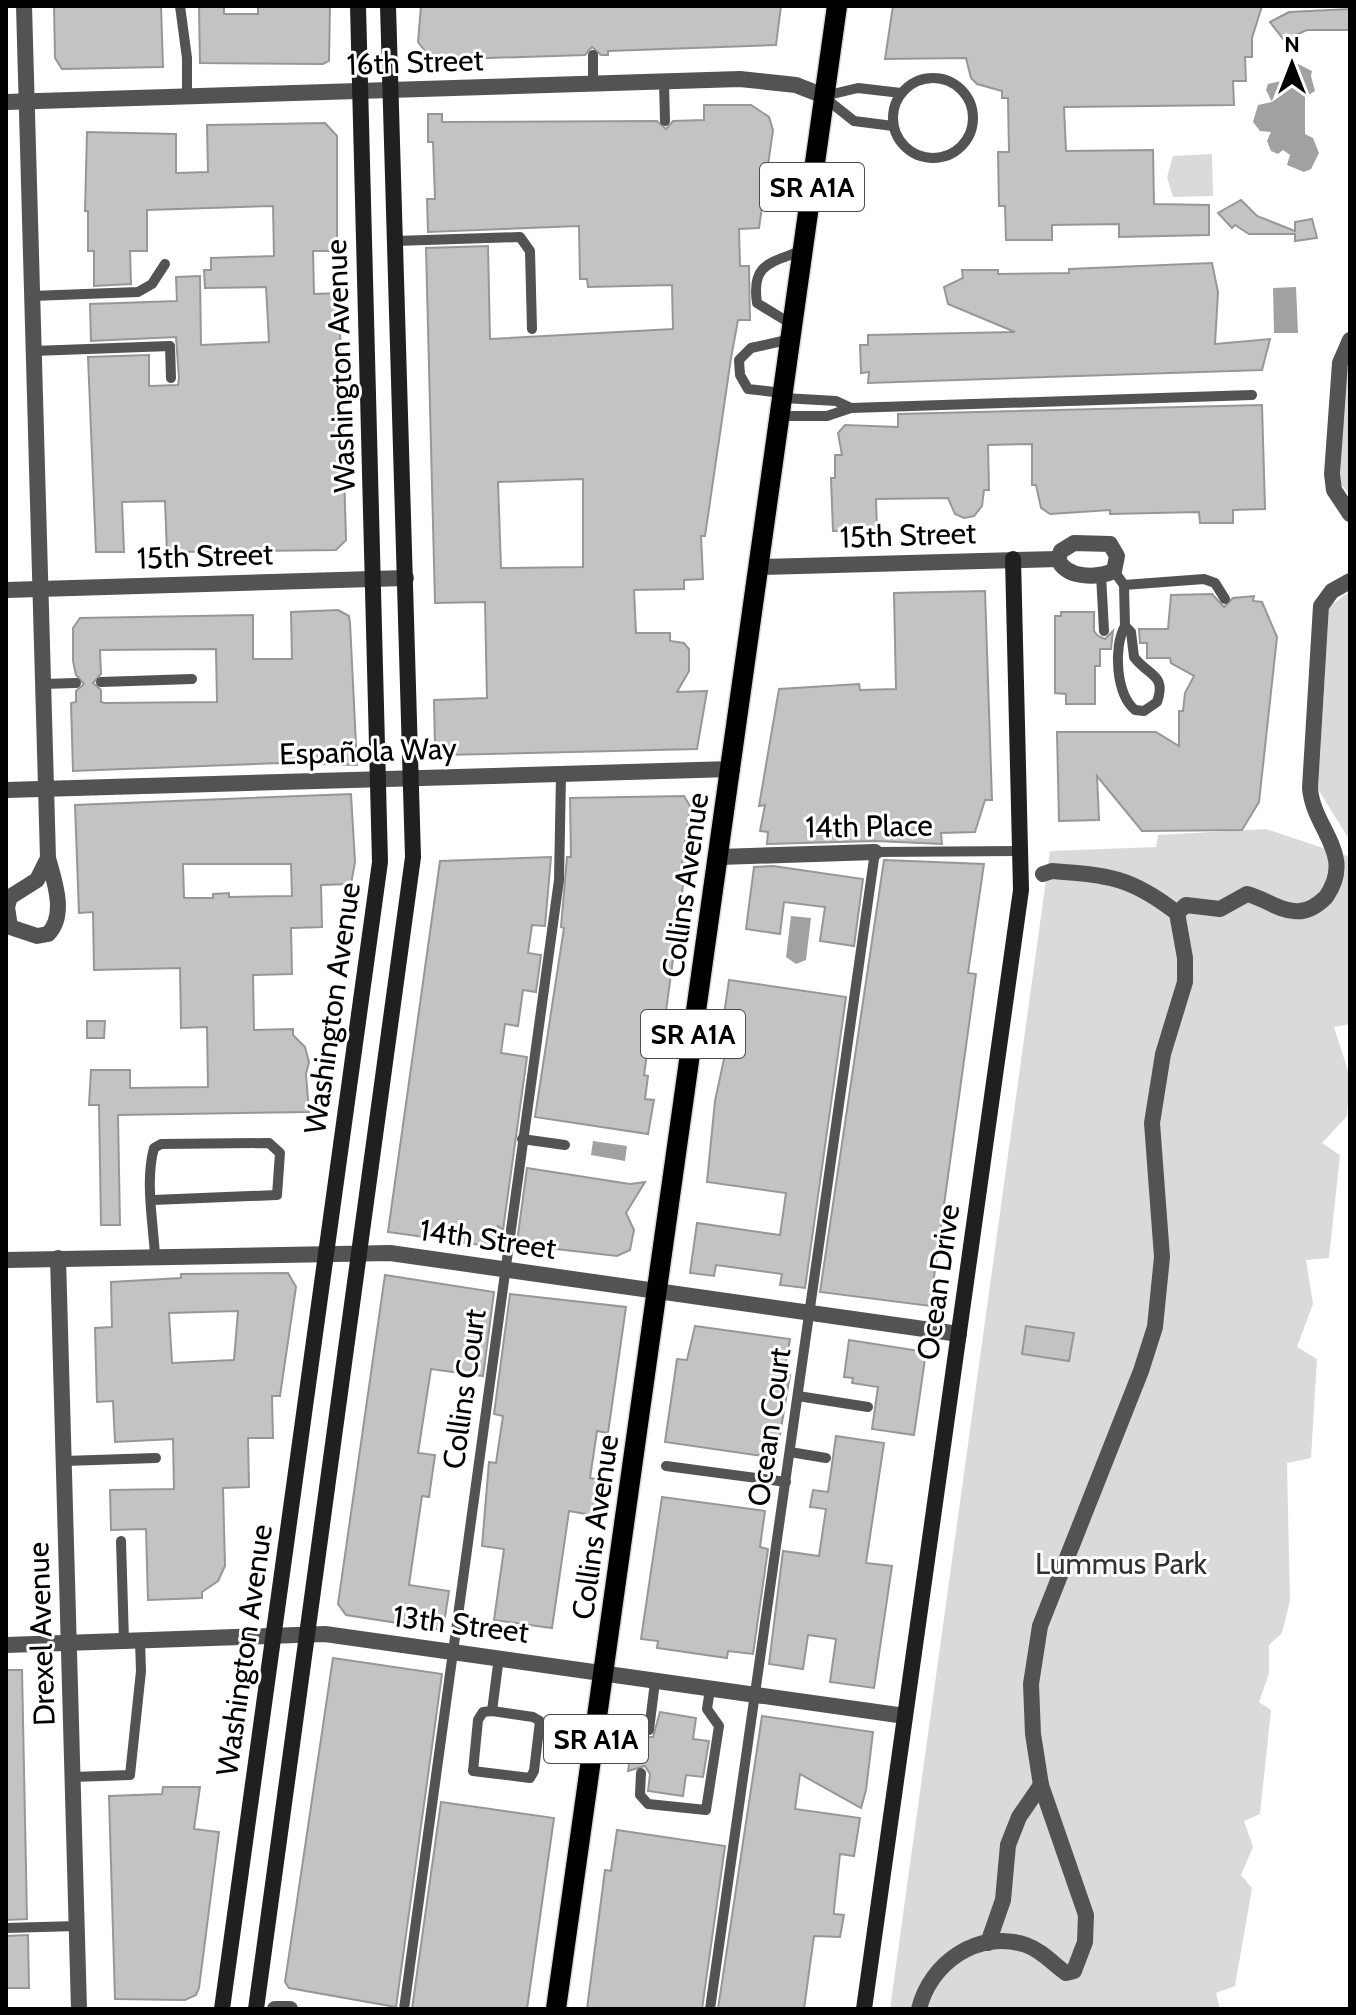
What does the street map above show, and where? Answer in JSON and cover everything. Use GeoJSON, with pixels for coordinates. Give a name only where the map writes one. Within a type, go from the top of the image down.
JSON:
{"type":"FeatureCollection","features":[{"type":"Feature","properties":{"kind":"main road","name":"Washington Avenue"},"geometry":{"type":"LineString","coordinates":[[222,2009],[377,895],[379,779],[358,6]]}},
{"type":"Feature","properties":{"kind":"main road","name":"Washington Avenue"},"geometry":{"type":"LineString","coordinates":[[256,2009],[412,880],[388,6]]}},
{"type":"Feature","properties":{"kind":"main road","name":"Collins Avenue"},"geometry":{"type":"LineString","coordinates":[[556,2009],[784,403],[837,6]]}},
{"type":"Feature","properties":{"kind":"main road","name":"Ocean Drive"},"geometry":{"type":"LineString","coordinates":[[864,2009],[1021,890],[1013,559]]}},
{"type":"Feature","properties":{"kind":"street"},"geometry":{"type":"LineString","coordinates":[[24,6],[48,858],[56,887],[54,927],[48,934],[37,936],[20,932],[10,927],[7,917],[10,897],[37,880],[48,858]]}},
{"type":"Feature","properties":{"kind":"street","name":"16th Street"},"geometry":{"type":"LineString","coordinates":[[6,102],[740,79],[796,85],[824,96]]}},
{"type":"Feature","properties":{"kind":"street"},"geometry":{"type":"LineString","coordinates":[[1350,340],[1340,363],[1332,474],[1334,490],[1350,514]]}},
{"type":"Feature","properties":{"kind":"street","name":"15th Street"},"geometry":{"type":"LineString","coordinates":[[1074,543],[1104,543],[1115,549],[1117,556],[1107,572],[1066,571],[1058,559],[1061,551],[1074,543]]}},
{"type":"Feature","properties":{"kind":"street","name":"15th Street"},"geometry":{"type":"LineString","coordinates":[[760,567],[1058,559]]}},
{"type":"Feature","properties":{"kind":"street","name":"15th Street"},"geometry":{"type":"LineString","coordinates":[[6,590],[406,578]]}},
{"type":"Feature","properties":{"kind":"street"},"geometry":{"type":"LineString","coordinates":[[1177,913],[1186,905],[1220,909],[1247,894],[1289,911],[1304,912],[1326,898],[1341,876],[1342,853],[1315,809],[1310,788],[1321,606],[1332,591],[1350,581]]}},
{"type":"Feature","properties":{"kind":"street","name":"Española Way"},"geometry":{"type":"LineString","coordinates":[[6,790],[732,769]]}},
{"type":"Feature","properties":{"kind":"street","name":"14th Place"},"geometry":{"type":"LineString","coordinates":[[719,857],[875,852]]}},
{"type":"Feature","properties":{"kind":"street"},"geometry":{"type":"LineString","coordinates":[[919,2009],[923,1994],[943,1965],[972,1946],[1008,1941],[1024,1945],[1059,1964],[1066,1973],[1074,1971],[1081,1959],[1085,1942],[1084,1900],[1041,1785],[1033,1734],[1031,1684],[1040,1626],[1141,1371],[1155,1327],[1162,1257],[1152,1123],[1163,1054],[1185,982],[1185,958],[1177,913],[1152,893],[1121,878],[1052,871],[1043,874]]}},
{"type":"Feature","properties":{"kind":"street","name":"14th Street"},"geometry":{"type":"LineString","coordinates":[[6,1260],[359,1252],[959,1334]]}},
{"type":"Feature","properties":{"kind":"street","name":"Drexel Avenue"},"geometry":{"type":"LineString","coordinates":[[58,1258],[79,2009]]}},
{"type":"Feature","properties":{"kind":"street","name":"13th Street"},"geometry":{"type":"LineString","coordinates":[[6,1645],[307,1634],[452,1650],[905,1716]]}},
{"type":"Feature","properties":{"kind":"street"},"geometry":{"type":"LineString","coordinates":[[988,1943],[1003,1900],[1008,1845],[1019,1817],[1041,1785]]}},
{"type":"Feature","properties":{"kind":"street"},"geometry":{"type":"LineString","coordinates":[[275,2009],[290,2009]]}},
{"type":"Feature","properties":{"kind":"lane"},"geometry":{"type":"LineString","coordinates":[[180,6],[187,58],[187,97]]}},
{"type":"Feature","properties":{"kind":"lane"},"geometry":{"type":"LineString","coordinates":[[593,55],[593,84]]}},
{"type":"Feature","properties":{"kind":"lane"},"geometry":{"type":"LineString","coordinates":[[935,78],[959,87],[972,109],[970,134],[953,153],[929,159],[905,148],[893,126],[895,103],[901,93],[922,79],[935,78]]}},
{"type":"Feature","properties":{"kind":"lane"},"geometry":{"type":"LineString","coordinates":[[664,82],[665,121]]}},
{"type":"Feature","properties":{"kind":"lane"},"geometry":{"type":"LineString","coordinates":[[824,96],[858,88],[901,93]]}},
{"type":"Feature","properties":{"kind":"lane"},"geometry":{"type":"LineString","coordinates":[[824,96],[854,121],[893,126]]}},
{"type":"Feature","properties":{"kind":"lane"},"geometry":{"type":"LineString","coordinates":[[395,241],[520,237],[530,251],[532,329]]}},
{"type":"Feature","properties":{"kind":"lane"},"geometry":{"type":"LineString","coordinates":[[793,332],[757,303],[754,283],[763,266],[804,250]]}},
{"type":"Feature","properties":{"kind":"lane"},"geometry":{"type":"LineString","coordinates":[[32,296],[138,292],[152,284],[165,264]]}},
{"type":"Feature","properties":{"kind":"lane"},"geometry":{"type":"LineString","coordinates":[[793,332],[751,348],[739,360],[740,375],[748,389],[827,416],[851,408],[1252,395]]}},
{"type":"Feature","properties":{"kind":"lane"},"geometry":{"type":"LineString","coordinates":[[33,351],[170,346],[171,378]]}},
{"type":"Feature","properties":{"kind":"lane"},"geometry":{"type":"LineString","coordinates":[[784,403],[836,401],[851,408]]}},
{"type":"Feature","properties":{"kind":"lane"},"geometry":{"type":"LineString","coordinates":[[1107,572],[1124,585],[1204,579],[1215,583],[1225,599]]}},
{"type":"Feature","properties":{"kind":"lane"},"geometry":{"type":"LineString","coordinates":[[1104,631],[1107,572]]}},
{"type":"Feature","properties":{"kind":"lane"},"geometry":{"type":"LineString","coordinates":[[1124,585],[1125,626],[1119,637],[1122,693],[1135,710],[1144,711],[1157,702],[1161,683],[1159,677],[1134,657],[1131,632],[1125,626]]}},
{"type":"Feature","properties":{"kind":"lane"},"geometry":{"type":"LineString","coordinates":[[101,682],[192,679]]}},
{"type":"Feature","properties":{"kind":"lane"},"geometry":{"type":"LineString","coordinates":[[43,684],[76,683]]}},
{"type":"Feature","properties":{"kind":"lane","name":"Collins Court"},"geometry":{"type":"LineString","coordinates":[[404,2009],[559,880],[561,775]]}},
{"type":"Feature","properties":{"kind":"lane","name":"14th Place"},"geometry":{"type":"LineString","coordinates":[[875,852],[1020,851]]}},
{"type":"Feature","properties":{"kind":"lane","name":"Ocean Court"},"geometry":{"type":"LineString","coordinates":[[710,2009],[875,852]]}},
{"type":"Feature","properties":{"kind":"lane"},"geometry":{"type":"LineString","coordinates":[[522,1139],[565,1145]]}},
{"type":"Feature","properties":{"kind":"lane"},"geometry":{"type":"LineString","coordinates":[[153,1200],[277,1195],[280,1153],[269,1143],[161,1144],[154,1148],[152,1156],[153,1200],[155,1255]]}},
{"type":"Feature","properties":{"kind":"lane"},"geometry":{"type":"LineString","coordinates":[[798,1396],[868,1407]]}},
{"type":"Feature","properties":{"kind":"lane"},"geometry":{"type":"LineString","coordinates":[[790,1452],[826,1458]]}},
{"type":"Feature","properties":{"kind":"lane"},"geometry":{"type":"LineString","coordinates":[[64,1461],[156,1458]]}},
{"type":"Feature","properties":{"kind":"lane"},"geometry":{"type":"LineString","coordinates":[[666,1466],[786,1482]]}},
{"type":"Feature","properties":{"kind":"lane"},"geometry":{"type":"LineString","coordinates":[[73,1777],[130,1775],[141,1671],[132,1641],[121,1541]]}},
{"type":"Feature","properties":{"kind":"lane"},"geometry":{"type":"LineString","coordinates":[[492,1711],[499,1657]]}},
{"type":"Feature","properties":{"kind":"lane"},"geometry":{"type":"LineString","coordinates":[[649,1730],[655,1682]]}},
{"type":"Feature","properties":{"kind":"lane"},"geometry":{"type":"LineString","coordinates":[[641,1773],[640,1795],[648,1804],[706,1810],[719,1726],[707,1709],[710,1689]]}},
{"type":"Feature","properties":{"kind":"lane"},"geometry":{"type":"LineString","coordinates":[[492,1711],[533,1717],[540,1721],[534,1771],[530,1778],[473,1771],[478,1720],[483,1712],[492,1711]]}},
{"type":"Feature","properties":{"kind":"lane"},"geometry":{"type":"LineString","coordinates":[[6,1928],[77,1926]]}},
{"type":"Feature","properties":{"kind":"green space"},"geometry":{"type":"Polygon","coordinates":[[[1212,154],[1213,196],[1173,197],[1167,177],[1173,156],[1212,154]]]}},
{"type":"Feature","properties":{"kind":"green space"},"geometry":{"type":"Polygon","coordinates":[[[1350,364],[1350,495],[1340,483],[1345,373],[1350,364]]]}},
{"type":"Feature","properties":{"kind":"green space"},"geometry":{"type":"Polygon","coordinates":[[[1350,591],[1350,841],[1318,789],[1329,607],[1350,591]]]}},
{"type":"Feature","properties":{"kind":"green space","name":"Lummus Park"},"geometry":{"type":"Polygon","coordinates":[[[1266,829],[1350,857],[1350,1024],[1334,1027],[1350,1077],[1347,1116],[1322,1143],[1340,1155],[1329,1258],[1306,1260],[1313,1304],[1297,1347],[1317,1359],[1311,1458],[1287,1463],[1290,1601],[1282,1633],[1269,1645],[1269,1673],[1259,1702],[1271,1710],[1260,1814],[1244,1821],[1253,1847],[1241,1875],[1252,1888],[1235,1986],[1216,1993],[1220,2009],[890,2009],[1050,851],[1156,847],[1158,835],[1266,829]]]}},
{"type":"Feature","properties":{"kind":"shaded area"},"geometry":{"type":"Polygon","coordinates":[[[1298,64],[1312,71],[1315,91],[1305,97],[1305,134],[1313,138],[1319,153],[1311,169],[1304,172],[1287,165],[1290,155],[1283,150],[1278,154],[1271,151],[1267,141],[1271,132],[1260,131],[1253,122],[1258,105],[1272,102],[1266,90],[1268,84],[1286,80],[1288,68],[1298,64]]]}},
{"type":"Feature","properties":{"kind":"shaded area"},"geometry":{"type":"Polygon","coordinates":[[[1296,287],[1298,333],[1274,333],[1273,288],[1296,287]]]}},
{"type":"Feature","properties":{"kind":"shaded area"},"geometry":{"type":"Polygon","coordinates":[[[791,916],[811,918],[806,960],[796,964],[786,957],[791,916]]]}},
{"type":"Feature","properties":{"kind":"shaded area"},"geometry":{"type":"Polygon","coordinates":[[[593,1141],[627,1146],[625,1161],[591,1155],[593,1141]]]}},
{"type":"Feature","properties":{"kind":"building"},"geometry":{"type":"Polygon","coordinates":[[[54,6],[161,6],[163,67],[62,69],[55,58],[54,6]]]}},
{"type":"Feature","properties":{"kind":"building"},"geometry":{"type":"Polygon","coordinates":[[[199,6],[224,6],[224,14],[258,14],[258,6],[330,6],[329,61],[323,64],[200,63],[199,6]]]}},
{"type":"Feature","properties":{"kind":"building"},"geometry":{"type":"Polygon","coordinates":[[[421,6],[781,6],[776,45],[608,51],[608,55],[601,55],[592,47],[585,55],[458,59],[458,63],[444,63],[431,59],[418,42],[421,6]]]}},
{"type":"Feature","properties":{"kind":"building"},"geometry":{"type":"Polygon","coordinates":[[[893,6],[1262,6],[1252,38],[1252,57],[1245,57],[1246,81],[1233,81],[1234,105],[1064,107],[1066,151],[1153,150],[1154,204],[1209,205],[1209,235],[1119,237],[1119,224],[1052,225],[1052,240],[1006,240],[1005,206],[999,206],[998,152],[1009,152],[1008,98],[1002,98],[1002,91],[977,84],[971,78],[966,58],[885,59],[893,6]]]}},
{"type":"Feature","properties":{"kind":"building"},"geometry":{"type":"Polygon","coordinates":[[[1350,9],[1350,30],[1307,30],[1284,40],[1270,22],[1289,12],[1350,9]]]}},
{"type":"Feature","properties":{"kind":"building"},"geometry":{"type":"Polygon","coordinates":[[[704,105],[751,105],[769,117],[773,130],[759,228],[739,229],[740,266],[749,266],[750,320],[738,320],[731,358],[705,536],[701,536],[703,579],[684,580],[684,589],[634,590],[636,633],[670,633],[670,641],[684,643],[689,649],[689,671],[677,692],[707,691],[697,749],[443,755],[435,748],[434,700],[487,698],[485,602],[435,603],[426,248],[488,246],[490,339],[673,329],[672,285],[588,287],[587,279],[580,279],[579,226],[428,232],[427,199],[435,199],[433,142],[428,142],[428,114],[442,114],[442,122],[657,121],[666,129],[673,121],[704,120],[704,105]],[[583,479],[498,482],[501,568],[583,567],[583,479]]]}},
{"type":"Feature","properties":{"kind":"building"},"geometry":{"type":"Polygon","coordinates":[[[325,123],[337,136],[337,251],[313,251],[314,294],[339,293],[346,540],[336,550],[167,552],[165,501],[122,502],[124,552],[96,552],[88,357],[149,355],[149,386],[178,385],[179,378],[176,337],[91,341],[90,304],[177,301],[176,277],[200,276],[201,345],[269,342],[266,287],[205,288],[204,270],[211,270],[211,258],[274,256],[273,206],[147,210],[147,251],[130,251],[131,284],[94,286],[94,251],[88,251],[88,211],[85,211],[87,132],[176,134],[176,173],[208,172],[207,125],[325,123]]]}},
{"type":"Feature","properties":{"kind":"building"},"geometry":{"type":"Polygon","coordinates":[[[1241,200],[1257,216],[1295,231],[1295,222],[1312,219],[1317,238],[1295,241],[1295,234],[1249,234],[1235,225],[1232,228],[1218,213],[1241,200]]]}},
{"type":"Feature","properties":{"kind":"building"},"geometry":{"type":"Polygon","coordinates":[[[1212,263],[1218,292],[1215,344],[1270,339],[1262,370],[868,383],[869,372],[861,373],[860,345],[868,345],[868,335],[1015,332],[948,304],[944,287],[963,278],[962,270],[998,270],[998,274],[1069,273],[1069,269],[1212,263]]]}},
{"type":"Feature","properties":{"kind":"building"},"geometry":{"type":"Polygon","coordinates":[[[1262,405],[1265,509],[1233,510],[1233,523],[1200,523],[1199,512],[1110,514],[1110,510],[1050,514],[1041,508],[1036,485],[1032,485],[1032,444],[988,445],[989,490],[984,490],[982,506],[974,516],[964,518],[955,514],[948,498],[876,499],[877,530],[833,531],[831,478],[835,478],[835,455],[842,455],[838,433],[845,425],[898,427],[898,414],[1262,405]]]}},
{"type":"Feature","properties":{"kind":"building"},"geometry":{"type":"Polygon","coordinates":[[[985,591],[992,800],[985,800],[975,832],[941,833],[942,844],[875,841],[767,844],[768,832],[760,831],[765,805],[759,806],[779,689],[859,684],[860,690],[896,689],[894,593],[985,591]]]}},
{"type":"Feature","properties":{"kind":"building"},"geometry":{"type":"Polygon","coordinates":[[[1212,594],[1224,607],[1233,598],[1254,596],[1253,601],[1262,602],[1277,637],[1259,802],[1242,830],[1142,831],[1097,776],[1099,820],[1059,821],[1057,732],[1156,732],[1179,746],[1179,711],[1183,711],[1185,693],[1194,676],[1171,663],[1170,658],[1147,658],[1147,643],[1140,643],[1139,629],[1168,629],[1171,595],[1212,594]]]}},
{"type":"Feature","properties":{"kind":"building"},"geometry":{"type":"Polygon","coordinates":[[[338,610],[349,616],[357,765],[281,763],[73,771],[71,703],[76,702],[76,691],[84,684],[76,675],[73,661],[73,628],[80,618],[253,615],[253,659],[292,659],[291,612],[338,610]],[[216,649],[100,650],[101,674],[93,683],[101,690],[101,702],[217,702],[216,649]]]}},
{"type":"Feature","properties":{"kind":"building"},"geometry":{"type":"Polygon","coordinates":[[[1061,612],[1094,612],[1094,631],[1098,636],[1105,639],[1113,631],[1111,649],[1100,649],[1100,666],[1095,666],[1095,704],[1066,704],[1066,694],[1055,693],[1055,616],[1061,616],[1061,612]]]}},
{"type":"Feature","properties":{"kind":"building"},"geometry":{"type":"Polygon","coordinates":[[[351,794],[355,862],[351,884],[321,885],[322,927],[291,928],[292,974],[253,975],[254,1030],[293,1029],[293,1035],[305,1047],[309,1062],[306,1074],[309,1112],[118,1115],[120,1225],[101,1225],[99,1105],[89,1105],[91,1070],[130,1070],[130,1088],[208,1087],[207,1027],[181,1028],[180,968],[94,970],[93,912],[79,913],[75,805],[351,794]],[[183,864],[184,898],[213,898],[213,894],[229,893],[229,897],[292,896],[291,864],[183,864]]]}},
{"type":"Feature","properties":{"kind":"building"},"geometry":{"type":"Polygon","coordinates":[[[684,796],[690,806],[682,863],[686,863],[661,1048],[648,1047],[644,1075],[648,1076],[645,1099],[654,1100],[648,1134],[535,1117],[564,928],[561,927],[567,857],[571,857],[570,798],[684,796]]]}},
{"type":"Feature","properties":{"kind":"building"},"geometry":{"type":"Polygon","coordinates":[[[551,857],[545,926],[532,925],[528,953],[541,955],[536,992],[523,990],[518,1026],[505,1024],[501,1053],[527,1057],[503,1230],[498,1226],[495,1247],[388,1232],[440,861],[551,857]]]}},
{"type":"Feature","properties":{"kind":"building"},"geometry":{"type":"Polygon","coordinates":[[[884,860],[984,864],[968,973],[976,974],[930,1306],[820,1292],[884,860]]]}},
{"type":"Feature","properties":{"kind":"building"},"geometry":{"type":"Polygon","coordinates":[[[773,866],[863,879],[854,946],[820,941],[825,907],[784,902],[780,934],[746,929],[754,867],[773,866]]]}},
{"type":"Feature","properties":{"kind":"building"},"geometry":{"type":"Polygon","coordinates":[[[729,980],[846,997],[805,1288],[780,1285],[782,1274],[716,1265],[714,1276],[690,1273],[697,1223],[780,1235],[786,1193],[707,1182],[715,1101],[733,1017],[724,1015],[729,980]]]}},
{"type":"Feature","properties":{"kind":"building"},"geometry":{"type":"Polygon","coordinates":[[[87,1021],[105,1021],[104,1038],[87,1038],[87,1021]]]}},
{"type":"Feature","properties":{"kind":"building"},"geometry":{"type":"Polygon","coordinates":[[[527,1168],[630,1184],[645,1182],[626,1213],[634,1230],[630,1250],[617,1256],[521,1245],[517,1242],[527,1168]]]}},
{"type":"Feature","properties":{"kind":"building"},"geometry":{"type":"Polygon","coordinates":[[[288,1273],[296,1287],[280,1396],[272,1396],[273,1438],[248,1438],[249,1487],[223,1488],[225,1566],[218,1581],[202,1592],[202,1598],[148,1600],[146,1529],[111,1530],[110,1490],[174,1489],[173,1439],[115,1442],[113,1401],[97,1402],[95,1328],[112,1327],[111,1282],[181,1278],[181,1274],[288,1273]],[[238,1311],[169,1313],[172,1363],[234,1360],[238,1311]]]}},
{"type":"Feature","properties":{"kind":"building"},"geometry":{"type":"Polygon","coordinates":[[[385,1275],[494,1292],[483,1376],[431,1369],[418,1453],[435,1455],[429,1497],[422,1496],[409,1585],[449,1591],[443,1630],[346,1615],[338,1604],[385,1275]]]}},
{"type":"Feature","properties":{"kind":"building"},"geometry":{"type":"Polygon","coordinates":[[[510,1294],[626,1307],[608,1433],[597,1431],[590,1478],[603,1480],[597,1516],[569,1511],[552,1628],[494,1620],[504,1549],[482,1546],[489,1462],[496,1463],[503,1416],[494,1414],[510,1294]]]}},
{"type":"Feature","properties":{"kind":"building"},"geometry":{"type":"Polygon","coordinates":[[[695,1326],[790,1339],[784,1374],[790,1375],[776,1458],[665,1442],[677,1359],[687,1360],[695,1326]]]}},
{"type":"Feature","properties":{"kind":"building"},"geometry":{"type":"Polygon","coordinates":[[[1026,1326],[1074,1333],[1069,1361],[1022,1354],[1026,1326]]]}},
{"type":"Feature","properties":{"kind":"building"},"geometry":{"type":"Polygon","coordinates":[[[849,1340],[926,1352],[914,1435],[872,1429],[878,1387],[852,1383],[853,1378],[844,1377],[849,1340]]]}},
{"type":"Feature","properties":{"kind":"building"},"geometry":{"type":"Polygon","coordinates":[[[836,1436],[884,1443],[866,1563],[892,1566],[874,1688],[830,1682],[836,1639],[808,1635],[803,1669],[769,1664],[783,1551],[819,1556],[826,1509],[810,1507],[813,1490],[828,1492],[836,1436]]]}},
{"type":"Feature","properties":{"kind":"building"},"geometry":{"type":"Polygon","coordinates":[[[662,1497],[765,1511],[760,1547],[768,1549],[753,1654],[728,1651],[727,1658],[657,1648],[658,1641],[641,1639],[662,1497]]]}},
{"type":"Feature","properties":{"kind":"building"},"geometry":{"type":"Polygon","coordinates":[[[333,1658],[442,1674],[396,2007],[289,1988],[285,1982],[333,1658]]]}},
{"type":"Feature","properties":{"kind":"building"},"geometry":{"type":"Polygon","coordinates":[[[6,1670],[22,1670],[27,1919],[6,1920],[6,1670]]]}},
{"type":"Feature","properties":{"kind":"building"},"geometry":{"type":"Polygon","coordinates":[[[660,1712],[696,1718],[693,1739],[709,1741],[703,1777],[686,1775],[683,1796],[648,1791],[650,1774],[645,1766],[628,1771],[635,1727],[641,1728],[645,1737],[653,1737],[660,1712]]]}},
{"type":"Feature","properties":{"kind":"building"},"geometry":{"type":"Polygon","coordinates":[[[762,1716],[873,1732],[866,1790],[861,1808],[800,1774],[795,1809],[860,1818],[854,1856],[840,1854],[834,1914],[844,1915],[840,1937],[814,1936],[804,2009],[718,2009],[762,1716]]]}},
{"type":"Feature","properties":{"kind":"building"},"geometry":{"type":"Polygon","coordinates":[[[163,1787],[200,1787],[194,1829],[219,1832],[199,1988],[196,1995],[185,2000],[115,1999],[109,1796],[162,1794],[163,1787]]]}},
{"type":"Feature","properties":{"kind":"building"},"geometry":{"type":"Polygon","coordinates":[[[441,1802],[554,1818],[527,2009],[412,2009],[441,1802]]]}},
{"type":"Feature","properties":{"kind":"building"},"geometry":{"type":"Polygon","coordinates":[[[617,1830],[725,1846],[702,2009],[587,2009],[605,1870],[611,1871],[617,1830]]]}},
{"type":"Feature","properties":{"kind":"building"},"geometry":{"type":"Polygon","coordinates":[[[28,1935],[29,1988],[6,1988],[6,1936],[28,1935]]]}}]}
